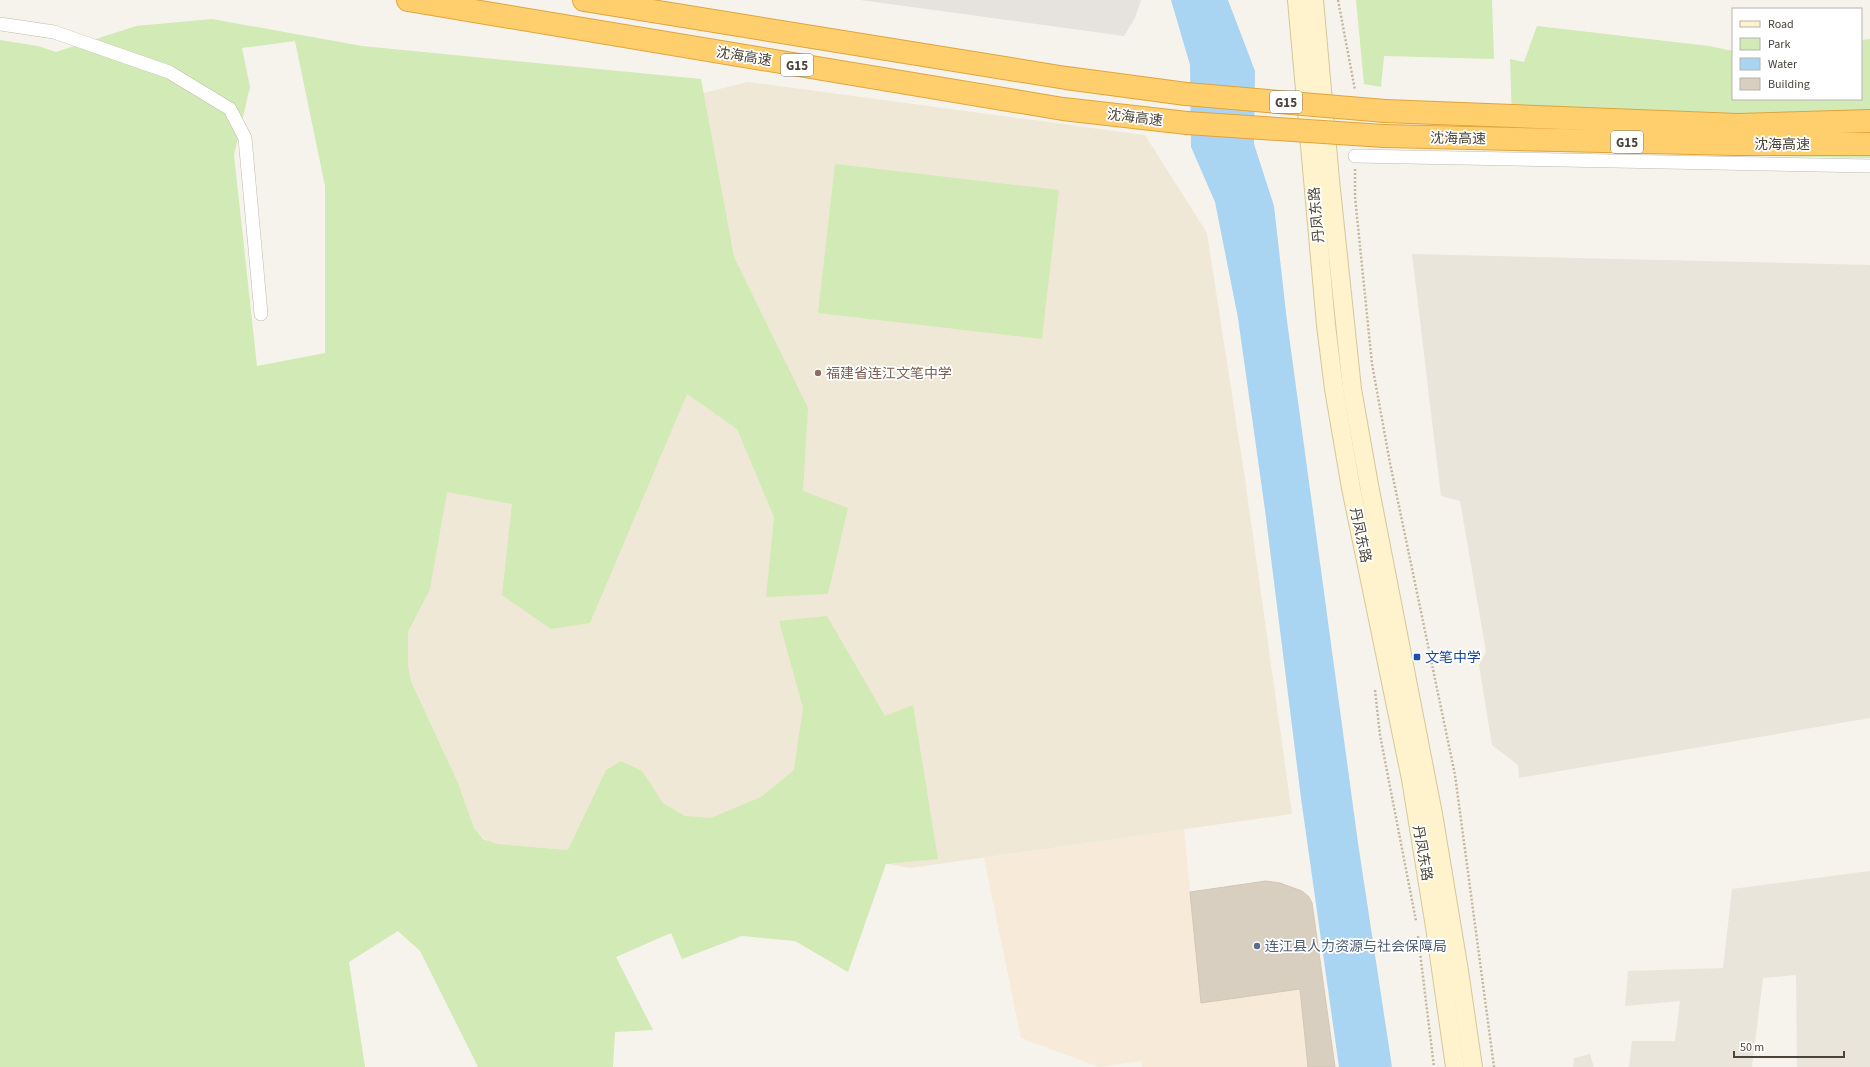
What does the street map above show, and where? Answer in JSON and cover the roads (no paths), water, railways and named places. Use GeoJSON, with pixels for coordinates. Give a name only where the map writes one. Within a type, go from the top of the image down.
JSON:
{"type":"FeatureCollection","features":[{"type":"Feature","properties":{"kind":"highway","name":"沈海高速"},"geometry":{"type":"LineString","coordinates":[[408,0],[1062,109],[1187,123],[1384,136],[1729,144],[1870,144]]}},
{"type":"Feature","properties":{"kind":"highway","name":"沈海高速"},"geometry":{"type":"LineString","coordinates":[[584,0],[1066,78],[1186,94],[1385,111],[1706,124],[1738,125],[1870,121]]}},
{"type":"Feature","properties":{"kind":"main road","name":"丹凤东路"},"geometry":{"type":"LineString","coordinates":[[1297,0],[1326,325],[1334,389],[1350,482],[1411,779],[1433,911],[1455,1067]]}},
{"type":"Feature","properties":{"kind":"main road","name":"丹凤东路"},"geometry":{"type":"LineString","coordinates":[[1314,0],[1330,180],[1352,389],[1369,485],[1433,814],[1473,1067]]}},
{"type":"Feature","properties":{"kind":"street"},"geometry":{"type":"LineString","coordinates":[[0,24],[54,32],[169,72],[230,109],[245,138],[261,314]]}},
{"type":"Feature","properties":{"kind":"street"},"geometry":{"type":"LineString","coordinates":[[1355,156],[1870,166]]}},
{"type":"Feature","properties":{"kind":"water"},"geometry":{"type":"Polygon","coordinates":[[[1171,0],[1228,0],[1255,71],[1254,144],[1274,206],[1287,321],[1358,843],[1392,1067],[1339,1067],[1301,798],[1265,510],[1238,318],[1215,202],[1191,147],[1190,65],[1171,0]]]}},
{"type":"Feature","properties":{"kind":"place","name":"福建省连江文笔中学"},"geometry":{"type":"Point","coordinates":[818,373]}},
{"type":"Feature","properties":{"kind":"place","name":"文笔中学"},"geometry":{"type":"Point","coordinates":[1417,657]}},
{"type":"Feature","properties":{"kind":"place","name":"连江县人力资源与社会保障局"},"geometry":{"type":"Point","coordinates":[1257,946]}}]}
